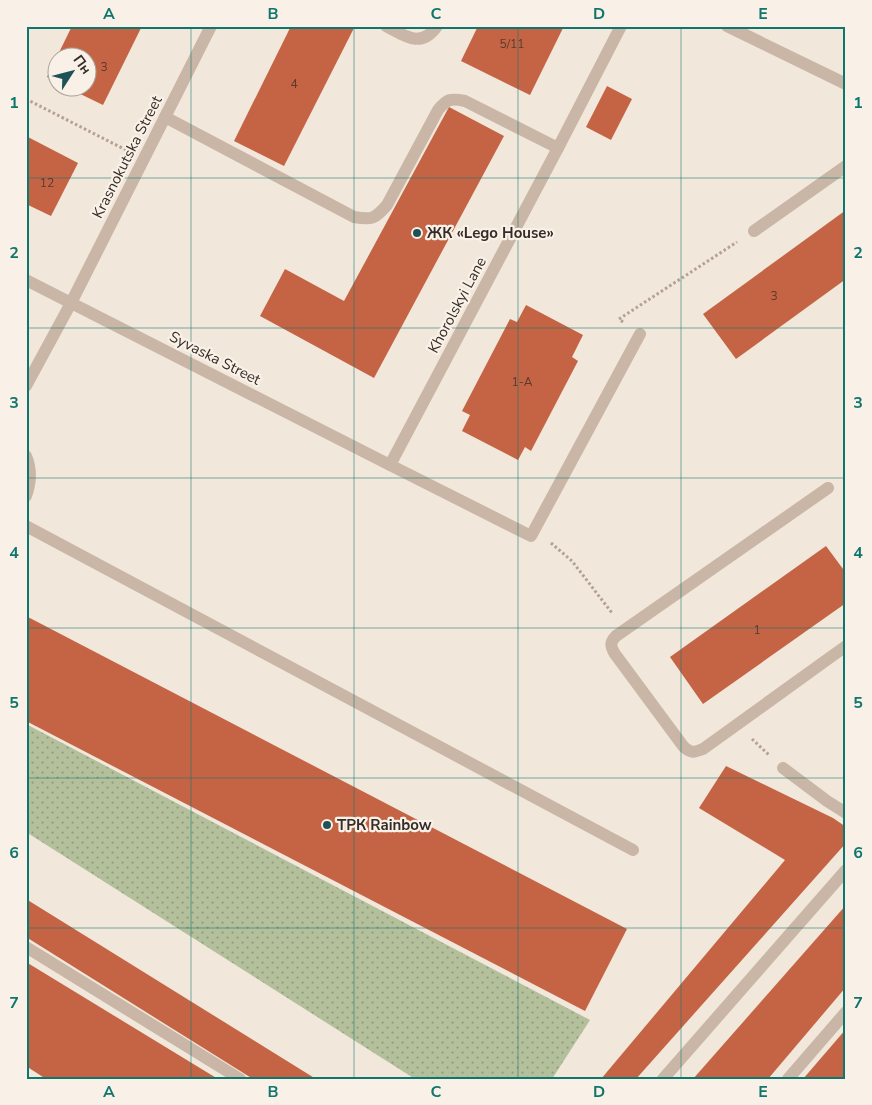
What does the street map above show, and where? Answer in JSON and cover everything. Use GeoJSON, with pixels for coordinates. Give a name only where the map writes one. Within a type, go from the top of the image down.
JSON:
{"type":"FeatureCollection","features":[{"type":"Feature","properties":{"kind":"street","name":"Krasnokutska Street"},"geometry":{"type":"LineString","coordinates":[[26,386],[71,303],[211,26]]}},
{"type":"Feature","properties":{"kind":"street"},"geometry":{"type":"LineString","coordinates":[[386,26],[415,40],[427,38],[437,26]]}},
{"type":"Feature","properties":{"kind":"street","name":"Khorolskyi Lane"},"geometry":{"type":"LineString","coordinates":[[390,466],[558,148],[620,26]]}},
{"type":"Feature","properties":{"kind":"street"},"geometry":{"type":"LineString","coordinates":[[727,26],[846,84]]}},
{"type":"Feature","properties":{"kind":"street"},"geometry":{"type":"LineString","coordinates":[[165,117],[354,217],[366,219],[378,215],[387,205],[438,110],[445,102],[453,98],[465,101],[558,148]]}},
{"type":"Feature","properties":{"kind":"street"},"geometry":{"type":"LineString","coordinates":[[754,230],[846,166]]}},
{"type":"Feature","properties":{"kind":"street","name":"Syvaska Street"},"geometry":{"type":"LineString","coordinates":[[26,280],[531,536]]}},
{"type":"Feature","properties":{"kind":"street"},"geometry":{"type":"LineString","coordinates":[[531,536],[640,334]]}},
{"type":"Feature","properties":{"kind":"street"},"geometry":{"type":"LineString","coordinates":[[26,456],[30,464],[30,484],[26,496]]}},
{"type":"Feature","properties":{"kind":"street"},"geometry":{"type":"LineString","coordinates":[[828,488],[625,629],[612,641],[611,647],[688,751],[695,752],[703,749],[846,646]]}},
{"type":"Feature","properties":{"kind":"street"},"geometry":{"type":"LineString","coordinates":[[26,526],[633,850]]}},
{"type":"Feature","properties":{"kind":"street"},"geometry":{"type":"LineString","coordinates":[[783,768],[846,813]]}},
{"type":"Feature","properties":{"kind":"street"},"geometry":{"type":"LineString","coordinates":[[663,1079],[846,870]]}},
{"type":"Feature","properties":{"kind":"street"},"geometry":{"type":"LineString","coordinates":[[26,946],[240,1079]]}},
{"type":"Feature","properties":{"kind":"street"},"geometry":{"type":"LineString","coordinates":[[788,1079],[846,1012]]}},
{"type":"Feature","properties":{"kind":"path"},"geometry":{"type":"LineString","coordinates":[[26,100],[144,160]]}},
{"type":"Feature","properties":{"kind":"path"},"geometry":{"type":"LineString","coordinates":[[640,334],[619,319],[754,230]]}},
{"type":"Feature","properties":{"kind":"path"},"geometry":{"type":"LineString","coordinates":[[531,536],[551,543],[572,561],[625,629]]}},
{"type":"Feature","properties":{"kind":"path"},"geometry":{"type":"LineString","coordinates":[[737,724],[783,768]]}},
{"type":"Feature","properties":{"kind":"green space"},"geometry":{"type":"Polygon","coordinates":[[[26,724],[590,1020],[552,1079],[415,1079],[26,832],[26,724]]]}},
{"type":"Feature","properties":{"kind":"building"},"geometry":{"type":"Polygon","coordinates":[[[72,26],[142,26],[103,105],[89,98],[98,98],[98,48],[61,48],[72,26]]]}},
{"type":"Feature","properties":{"kind":"building"},"geometry":{"type":"Polygon","coordinates":[[[291,26],[350,26],[354,28],[284,166],[234,141],[291,26]]]}},
{"type":"Feature","properties":{"kind":"building"},"geometry":{"type":"Polygon","coordinates":[[[478,26],[564,26],[530,95],[461,61],[478,26]]]}},
{"type":"Feature","properties":{"kind":"building"},"geometry":{"type":"Polygon","coordinates":[[[607,86],[632,99],[611,140],[586,127],[607,86]]]}},
{"type":"Feature","properties":{"kind":"building","name":"ЖК «Lego House»"},"geometry":{"type":"Polygon","coordinates":[[[449,107],[504,136],[374,378],[260,316],[285,269],[344,301],[449,107]]]}},
{"type":"Feature","properties":{"kind":"building"},"geometry":{"type":"Polygon","coordinates":[[[26,136],[78,163],[51,216],[26,204],[26,136]]]}},
{"type":"Feature","properties":{"kind":"building"},"geometry":{"type":"Polygon","coordinates":[[[846,210],[846,279],[736,359],[703,314],[846,210]]]}},
{"type":"Feature","properties":{"kind":"building"},"geometry":{"type":"Polygon","coordinates":[[[526,305],[583,335],[572,357],[578,361],[531,451],[525,447],[518,460],[462,431],[470,415],[462,411],[510,319],[517,322],[526,305]]]}},
{"type":"Feature","properties":{"kind":"building"},"geometry":{"type":"Polygon","coordinates":[[[826,546],[846,573],[846,603],[703,704],[670,657],[826,546]]]}},
{"type":"Feature","properties":{"kind":"building","name":"ТРК Rainbow"},"geometry":{"type":"Polygon","coordinates":[[[26,616],[627,929],[585,1011],[26,721],[26,616]]]}},
{"type":"Feature","properties":{"kind":"building"},"geometry":{"type":"Polygon","coordinates":[[[726,766],[833,818],[846,827],[846,843],[636,1079],[601,1079],[785,860],[699,808],[726,766]]]}},
{"type":"Feature","properties":{"kind":"building"},"geometry":{"type":"Polygon","coordinates":[[[26,899],[316,1079],[253,1079],[26,937],[26,899]]]}},
{"type":"Feature","properties":{"kind":"building"},"geometry":{"type":"Polygon","coordinates":[[[846,905],[846,987],[768,1079],[693,1079],[846,905]]]}},
{"type":"Feature","properties":{"kind":"building"},"geometry":{"type":"Polygon","coordinates":[[[26,962],[218,1079],[46,1079],[26,1066],[26,962]]]}},
{"type":"Feature","properties":{"kind":"building"},"geometry":{"type":"Polygon","coordinates":[[[846,1029],[846,1079],[803,1079],[846,1029]]]}},
{"type":"Feature","properties":{"kind":"place","name":"ЖК «Lego House»"},"geometry":{"type":"Point","coordinates":[417,233]}},
{"type":"Feature","properties":{"kind":"place","name":"ТРК Rainbow"},"geometry":{"type":"Point","coordinates":[327,825]}}]}
